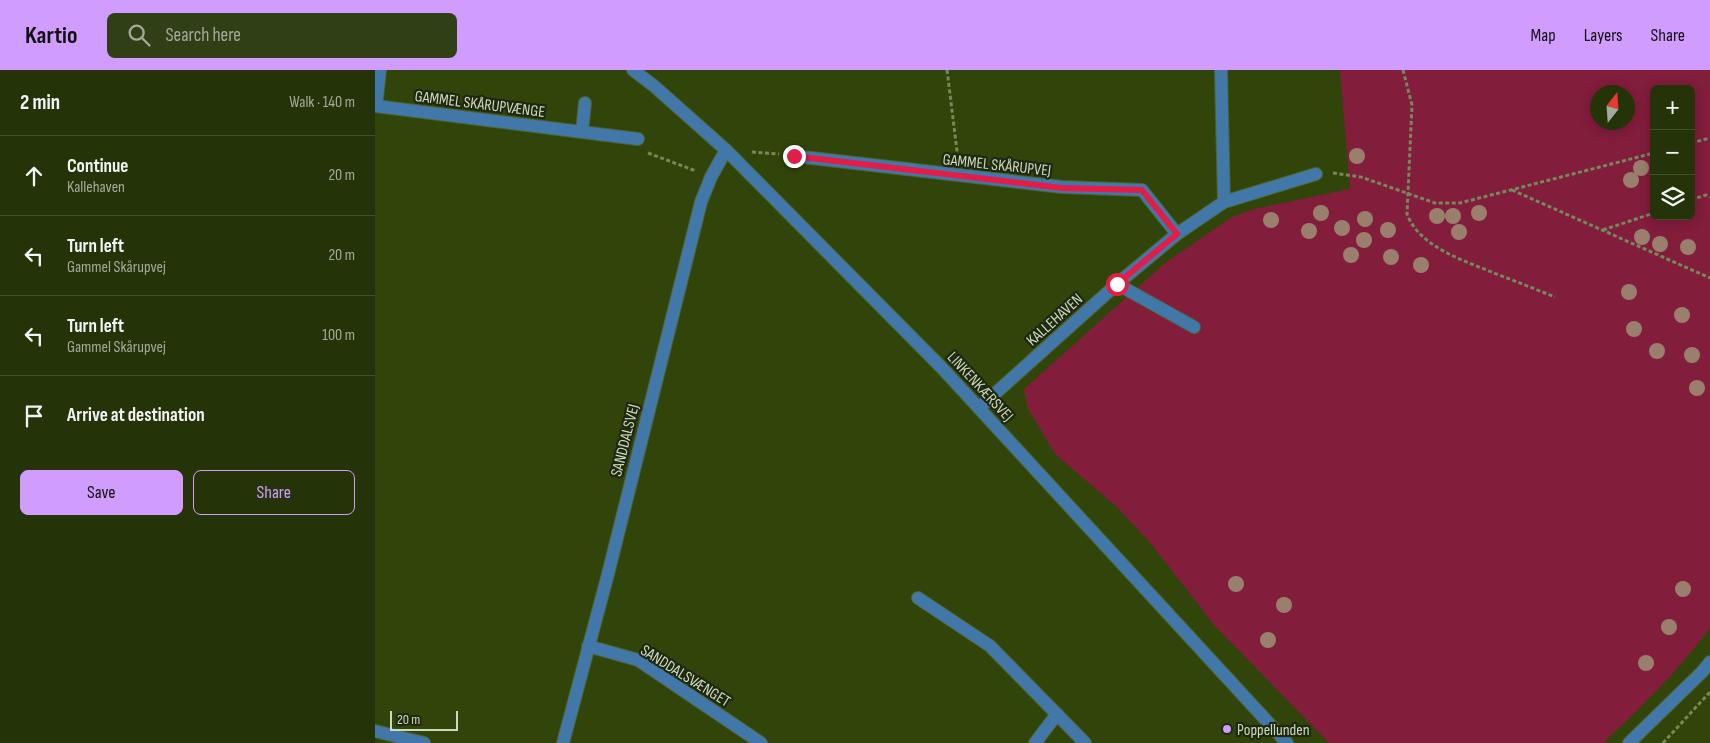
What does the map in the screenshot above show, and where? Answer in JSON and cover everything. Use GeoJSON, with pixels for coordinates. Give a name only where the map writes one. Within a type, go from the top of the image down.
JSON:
{"type":"FeatureCollection","features":[{"type":"Feature","properties":{"kind":"street"},"geometry":{"type":"LineString","coordinates":[[375,106],[381,70]]}},
{"type":"Feature","properties":{"kind":"street","name":"LINKENKÆRSVEJ"},"geometry":{"type":"LineString","coordinates":[[633,70],[726,150],[942,368],[1287,743]]}},
{"type":"Feature","properties":{"kind":"street"},"geometry":{"type":"LineString","coordinates":[[1221,70],[1224,202]]}},
{"type":"Feature","properties":{"kind":"street"},"geometry":{"type":"LineString","coordinates":[[582,132],[585,103]]}},
{"type":"Feature","properties":{"kind":"street","name":"GAMMEL SKÅRUPVÆNGE"},"geometry":{"type":"LineString","coordinates":[[375,106],[638,139]]}},
{"type":"Feature","properties":{"kind":"street","name":"SANDDALSVEJ"},"geometry":{"type":"LineString","coordinates":[[563,743],[701,202],[711,177],[726,150]]}},
{"type":"Feature","properties":{"kind":"street","name":"GAMMEL SKÅRUPVEJ"},"geometry":{"type":"LineString","coordinates":[[794,156],[1062,188],[1142,190],[1177,234]]}},
{"type":"Feature","properties":{"kind":"street","name":"KALLEHAVEN"},"geometry":{"type":"LineString","coordinates":[[979,408],[1117,284],[1177,234],[1224,202],[1316,174]]}},
{"type":"Feature","properties":{"kind":"street"},"geometry":{"type":"LineString","coordinates":[[1117,284],[1194,327]]}},
{"type":"Feature","properties":{"kind":"street"},"geometry":{"type":"LineString","coordinates":[[918,598],[990,646],[1085,743]]}},
{"type":"Feature","properties":{"kind":"street","name":"SANDDALSVÆNGET"},"geometry":{"type":"LineString","coordinates":[[588,646],[638,660],[761,743]]}},
{"type":"Feature","properties":{"kind":"street"},"geometry":{"type":"LineString","coordinates":[[1629,743],[1703,672],[1710,662]]}},
{"type":"Feature","properties":{"kind":"street"},"geometry":{"type":"LineString","coordinates":[[1035,743],[1057,714]]}},
{"type":"Feature","properties":{"kind":"street"},"geometry":{"type":"LineString","coordinates":[[375,731],[424,743]]}},
{"type":"Feature","properties":{"kind":"path"},"geometry":{"type":"LineString","coordinates":[[947,70],[960,176]]}},
{"type":"Feature","properties":{"kind":"path"},"geometry":{"type":"LineString","coordinates":[[1403,70],[1411,105],[1407,214],[1410,223],[1421,235],[1448,254],[1555,297]]}},
{"type":"Feature","properties":{"kind":"path"},"geometry":{"type":"LineString","coordinates":[[1695,142],[1710,138]]}},
{"type":"Feature","properties":{"kind":"path"},"geometry":{"type":"LineString","coordinates":[[638,139],[648,154],[711,177]]}},
{"type":"Feature","properties":{"kind":"path"},"geometry":{"type":"LineString","coordinates":[[726,150],[794,156]]}},
{"type":"Feature","properties":{"kind":"path"},"geometry":{"type":"LineString","coordinates":[[1316,174],[1335,173],[1361,177],[1435,203],[1460,203],[1650,153]]}},
{"type":"Feature","properties":{"kind":"path"},"geometry":{"type":"LineString","coordinates":[[1512,190],[1710,278]]}},
{"type":"Feature","properties":{"kind":"path"},"geometry":{"type":"LineString","coordinates":[[1695,199],[1706,196],[1710,197]]}},
{"type":"Feature","properties":{"kind":"path"},"geometry":{"type":"LineString","coordinates":[[1603,230],[1650,214]]}},
{"type":"Feature","properties":{"kind":"path"},"geometry":{"type":"LineString","coordinates":[[1663,743],[1710,692]]}},
{"type":"Feature","properties":{"kind":"shaded area"},"geometry":{"type":"Polygon","coordinates":[[[1340,70],[1710,70],[1710,628],[1672,674],[1603,743],[1329,743],[1214,625],[1152,545],[1117,507],[1056,455],[1028,409],[1024,389],[1165,263],[1232,217],[1254,209],[1350,189],[1340,70]]]}},
{"type":"Feature","properties":{"kind":"place","name":"Poppellunden"},"geometry":{"type":"Point","coordinates":[1227,729]}},
{"type":"Feature","properties":{"kind":"route"},"geometry":{"type":"LineString","coordinates":[[794,156],[1062,188],[1142,190],[1177,234],[1117,284]]}}]}
